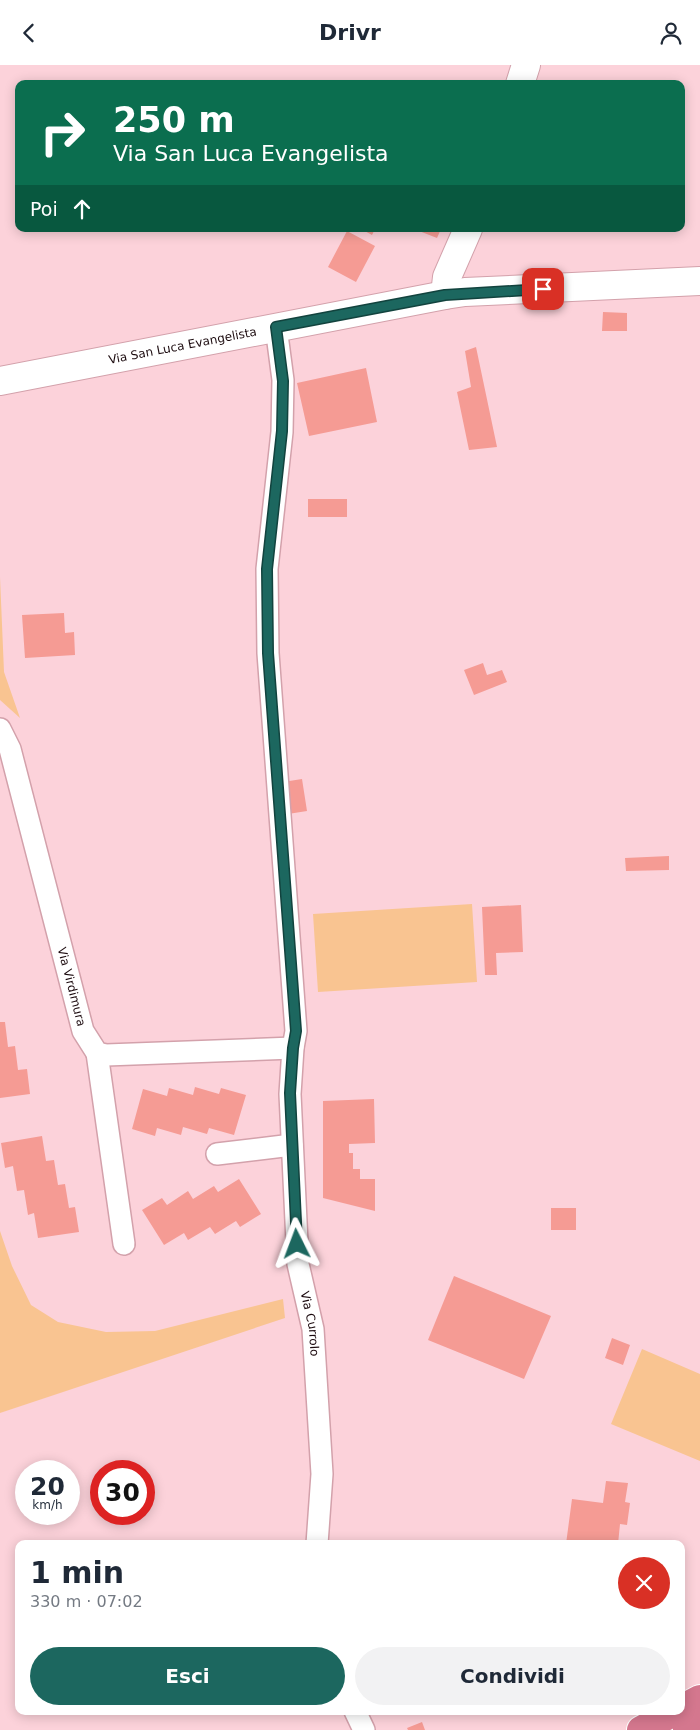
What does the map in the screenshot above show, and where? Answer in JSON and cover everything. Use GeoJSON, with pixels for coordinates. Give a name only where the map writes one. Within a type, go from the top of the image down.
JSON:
{"type":"FeatureCollection","features":[{"type":"Feature","properties":{"kind":"highway"},"geometry":{"type":"LineString","coordinates":[[685,1707],[700,1699]]}},
{"type":"Feature","properties":{"kind":"highway"},"geometry":{"type":"LineString","coordinates":[[640,1730],[668,1715]]}},
{"type":"Feature","properties":{"kind":"highway"},"geometry":{"type":"LineString","coordinates":[[688,1730],[700,1723]]}},
{"type":"Feature","properties":{"kind":"main road"},"geometry":{"type":"LineString","coordinates":[[521,80],[526,65]]}},
{"type":"Feature","properties":{"kind":"main road"},"geometry":{"type":"LineString","coordinates":[[445,295],[447,277],[467,232]]}},
{"type":"Feature","properties":{"kind":"main road","name":"Via San Luca Evangelista"},"geometry":{"type":"LineString","coordinates":[[0,381],[465,292],[700,281]]}},
{"type":"Feature","properties":{"kind":"street","name":"Via Currolo"},"geometry":{"type":"LineString","coordinates":[[276,327],[283,381],[282,423],[267,569],[268,653],[296,1031],[290,1093],[298,1264],[313,1329],[320,1435],[322,1473],[317,1540]]}},
{"type":"Feature","properties":{"kind":"street","name":"Via Virdimura"},"geometry":{"type":"LineString","coordinates":[[0,729],[10,749],[83,1031],[96,1053]]}},
{"type":"Feature","properties":{"kind":"street"},"geometry":{"type":"LineString","coordinates":[[124,1244],[96,1053],[106,1055],[293,1048]]}},
{"type":"Feature","properties":{"kind":"street"},"geometry":{"type":"LineString","coordinates":[[217,1155],[292,1145]]}},
{"type":"Feature","properties":{"kind":"street"},"geometry":{"type":"LineString","coordinates":[[357,1715],[364,1730]]}},
{"type":"Feature","properties":{"kind":"shaded area"},"geometry":{"type":"Polygon","coordinates":[[[0,577],[4,672],[20,718],[0,700],[0,577]]]}},
{"type":"Feature","properties":{"kind":"shaded area"},"geometry":{"type":"Polygon","coordinates":[[[472,904],[477,982],[318,992],[313,914],[472,904]]]}},
{"type":"Feature","properties":{"kind":"shaded area"},"geometry":{"type":"Polygon","coordinates":[[[0,1231],[12,1266],[31,1305],[58,1322],[106,1332],[155,1331],[283,1299],[285,1318],[0,1413],[0,1231]]]}},
{"type":"Feature","properties":{"kind":"shaded area"},"geometry":{"type":"Polygon","coordinates":[[[642,1349],[700,1374],[700,1461],[611,1424],[642,1349]]]}},
{"type":"Feature","properties":{"kind":"building"},"geometry":{"type":"Polygon","coordinates":[[[346,232],[375,246],[356,282],[328,267],[346,232]]]}},
{"type":"Feature","properties":{"kind":"building"},"geometry":{"type":"Polygon","coordinates":[[[422,232],[440,232],[437,238],[422,232]]]}},
{"type":"Feature","properties":{"kind":"building"},"geometry":{"type":"Polygon","coordinates":[[[603,312],[627,313],[627,331],[602,331],[603,312]]]}},
{"type":"Feature","properties":{"kind":"building"},"geometry":{"type":"Polygon","coordinates":[[[476,347],[497,447],[469,450],[457,392],[471,387],[465,351],[476,347]]]}},
{"type":"Feature","properties":{"kind":"building"},"geometry":{"type":"Polygon","coordinates":[[[366,368],[377,422],[309,436],[297,383],[366,368]]]}},
{"type":"Feature","properties":{"kind":"building"},"geometry":{"type":"Polygon","coordinates":[[[308,499],[347,499],[347,517],[308,517],[308,499]]]}},
{"type":"Feature","properties":{"kind":"building"},"geometry":{"type":"Polygon","coordinates":[[[64,613],[65,633],[74,632],[75,655],[25,658],[22,615],[64,613]]]}},
{"type":"Feature","properties":{"kind":"building"},"geometry":{"type":"Polygon","coordinates":[[[483,663],[487,675],[502,670],[507,682],[474,695],[464,670],[483,663]]]}},
{"type":"Feature","properties":{"kind":"building"},"geometry":{"type":"Polygon","coordinates":[[[302,779],[307,811],[288,814],[283,782],[302,779]]]}},
{"type":"Feature","properties":{"kind":"building"},"geometry":{"type":"Polygon","coordinates":[[[669,856],[669,870],[626,871],[625,858],[669,856]]]}},
{"type":"Feature","properties":{"kind":"building"},"geometry":{"type":"Polygon","coordinates":[[[521,905],[523,952],[496,953],[497,975],[485,975],[482,907],[521,905]]]}},
{"type":"Feature","properties":{"kind":"building"},"geometry":{"type":"Polygon","coordinates":[[[0,1022],[5,1022],[8,1047],[15,1046],[18,1070],[27,1069],[30,1094],[0,1098],[0,1022]]]}},
{"type":"Feature","properties":{"kind":"building"},"geometry":{"type":"Polygon","coordinates":[[[195,1087],[219,1094],[221,1088],[246,1095],[234,1135],[209,1128],[207,1134],[183,1127],[181,1135],[157,1128],[155,1136],[132,1129],[143,1089],[167,1096],[169,1088],[193,1095],[195,1087]]]}},
{"type":"Feature","properties":{"kind":"building"},"geometry":{"type":"Polygon","coordinates":[[[374,1099],[375,1143],[349,1144],[349,1153],[353,1153],[353,1169],[360,1169],[360,1179],[375,1179],[375,1211],[323,1198],[323,1101],[374,1099]]]}},
{"type":"Feature","properties":{"kind":"building"},"geometry":{"type":"Polygon","coordinates":[[[42,1136],[46,1161],[54,1160],[58,1185],[65,1184],[69,1208],[75,1207],[79,1232],[38,1238],[34,1213],[28,1215],[24,1190],[17,1191],[13,1166],[5,1168],[1,1143],[42,1136]]]}},
{"type":"Feature","properties":{"kind":"building"},"geometry":{"type":"Polygon","coordinates":[[[239,1179],[261,1214],[240,1227],[236,1221],[215,1234],[210,1227],[188,1240],[184,1233],[164,1245],[142,1210],[162,1198],[167,1205],[188,1191],[193,1199],[214,1186],[218,1192],[239,1179]]]}},
{"type":"Feature","properties":{"kind":"building"},"geometry":{"type":"Polygon","coordinates":[[[551,1208],[576,1208],[576,1230],[551,1230],[551,1208]]]}},
{"type":"Feature","properties":{"kind":"building"},"geometry":{"type":"Polygon","coordinates":[[[454,1276],[551,1316],[524,1379],[428,1340],[454,1276]]]}},
{"type":"Feature","properties":{"kind":"building"},"geometry":{"type":"Polygon","coordinates":[[[612,1338],[630,1345],[623,1365],[605,1358],[612,1338]]]}},
{"type":"Feature","properties":{"kind":"building"},"geometry":{"type":"Polygon","coordinates":[[[606,1481],[628,1483],[625,1502],[630,1503],[627,1525],[620,1524],[618,1540],[567,1540],[572,1499],[603,1503],[606,1481]]]}},
{"type":"Feature","properties":{"kind":"building"},"geometry":{"type":"Polygon","coordinates":[[[422,1722],[425,1730],[408,1730],[407,1728],[422,1722]]]}},
{"type":"Feature","properties":{"kind":"route"},"geometry":{"type":"LineString","coordinates":[[297,1244],[290,1093],[296,1031],[268,653],[267,569],[282,431],[283,381],[276,327],[465,292],[543,289]]}}]}
